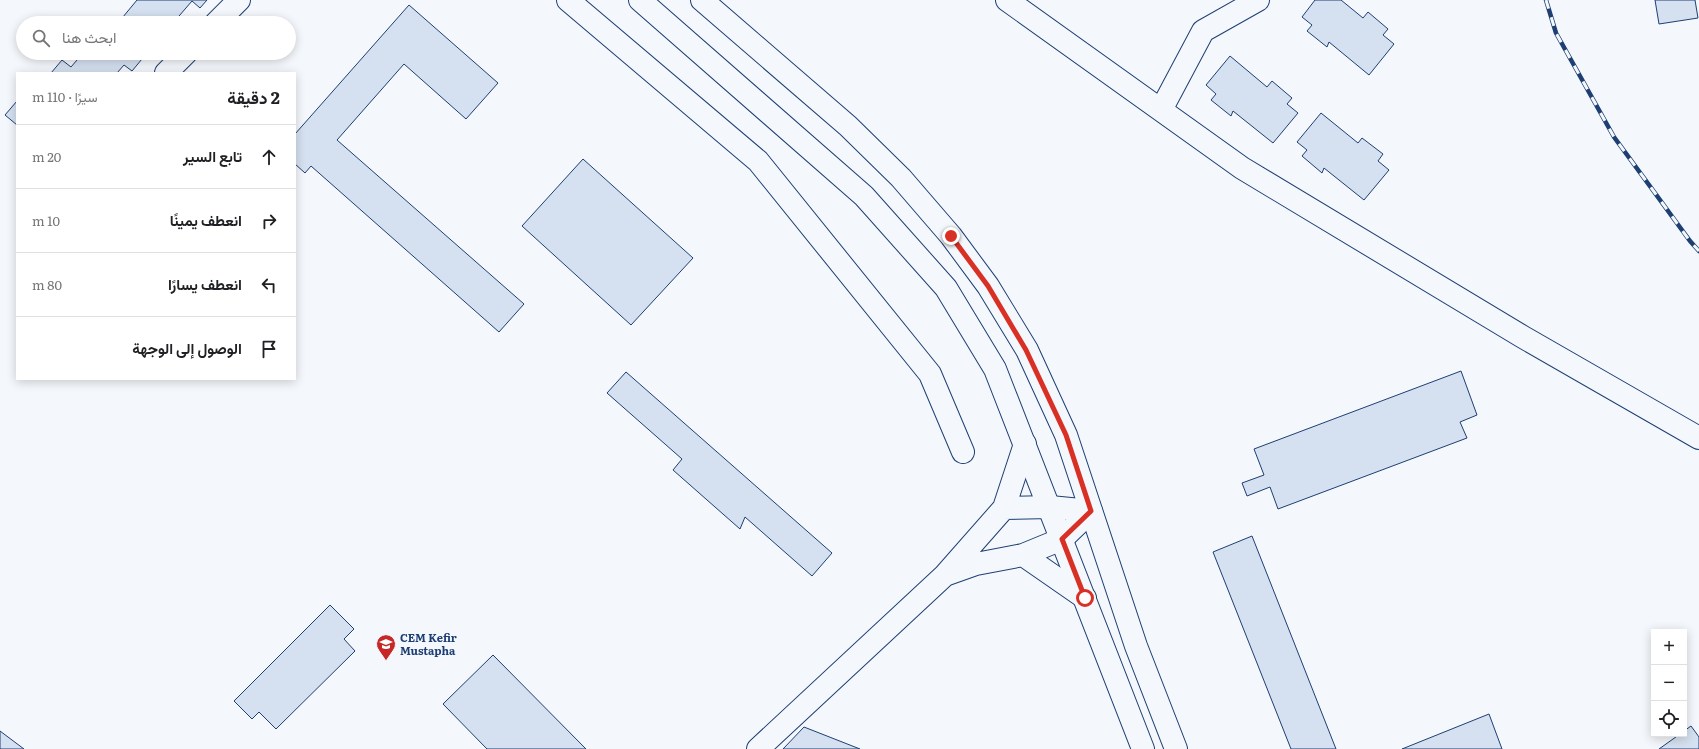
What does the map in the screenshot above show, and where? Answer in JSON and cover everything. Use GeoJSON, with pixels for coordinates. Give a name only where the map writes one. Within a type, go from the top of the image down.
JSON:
{"type":"FeatureCollection","features":[{"type":"Feature","properties":{"kind":"street"},"geometry":{"type":"LineString","coordinates":[[223,16],[239,0]]}},
{"type":"Feature","properties":{"kind":"street"},"geometry":{"type":"LineString","coordinates":[[568,0],[758,161],[930,374],[963,452]]}},
{"type":"Feature","properties":{"kind":"street"},"geometry":{"type":"LineString","coordinates":[[640,0],[864,196],[946,288],[995,369],[1143,749]]}},
{"type":"Feature","properties":{"kind":"street"},"geometry":{"type":"LineString","coordinates":[[702,0],[848,126],[901,178],[951,236],[988,286],[1026,350],[1066,435],[1136,646],[1176,749]]}},
{"type":"Feature","properties":{"kind":"street"},"geometry":{"type":"LineString","coordinates":[[1007,0],[1242,168],[1523,337],[1699,438]]}},
{"type":"Feature","properties":{"kind":"street"},"geometry":{"type":"LineString","coordinates":[[1161,110],[1203,32],[1258,0]]}},
{"type":"Feature","properties":{"kind":"street"},"geometry":{"type":"LineString","coordinates":[[167,72],[179,60]]}},
{"type":"Feature","properties":{"kind":"street"},"geometry":{"type":"LineString","coordinates":[[758,749],[945,575],[1004,508],[1025,444]]}},
{"type":"Feature","properties":{"kind":"street"},"geometry":{"type":"LineString","coordinates":[[1004,508],[1050,507],[1091,511]]}},
{"type":"Feature","properties":{"kind":"street"},"geometry":{"type":"LineString","coordinates":[[945,575],[976,564],[1023,554],[1062,539],[1091,511]]}},
{"type":"Feature","properties":{"kind":"street"},"geometry":{"type":"LineString","coordinates":[[1023,554],[1085,598]]}},
{"type":"Feature","properties":{"kind":"building"},"geometry":{"type":"Polygon","coordinates":[[[137,0],[207,0],[200,8],[192,1],[179,16],[124,16],[137,0]]]}},
{"type":"Feature","properties":{"kind":"building"},"geometry":{"type":"Polygon","coordinates":[[[1315,0],[1341,0],[1363,18],[1368,12],[1388,29],[1383,35],[1394,44],[1369,75],[1329,42],[1327,47],[1307,31],[1312,25],[1302,17],[1315,0]]]}},
{"type":"Feature","properties":{"kind":"building"},"geometry":{"type":"Polygon","coordinates":[[[1655,0],[1695,0],[1698,18],[1659,24],[1655,0]]]}},
{"type":"Feature","properties":{"kind":"building"},"geometry":{"type":"Polygon","coordinates":[[[409,5],[498,83],[466,119],[404,64],[337,140],[524,304],[499,332],[311,166],[305,173],[296,165],[296,133],[409,5]]]}},
{"type":"Feature","properties":{"kind":"building"},"geometry":{"type":"Polygon","coordinates":[[[1230,56],[1267,87],[1272,81],[1292,98],[1287,104],[1298,113],[1273,143],[1233,111],[1231,116],[1211,100],[1216,94],[1206,85],[1230,56]]]}},
{"type":"Feature","properties":{"kind":"building"},"geometry":{"type":"Polygon","coordinates":[[[62,60],[71,67],[77,60],[141,60],[132,71],[124,65],[118,72],[52,72],[62,60]]]}},
{"type":"Feature","properties":{"kind":"building"},"geometry":{"type":"Polygon","coordinates":[[[16,102],[16,124],[5,115],[16,102]]]}},
{"type":"Feature","properties":{"kind":"building"},"geometry":{"type":"Polygon","coordinates":[[[1321,113],[1358,143],[1362,138],[1383,154],[1378,161],[1389,170],[1364,200],[1324,168],[1322,173],[1302,156],[1307,150],[1297,142],[1321,113]]]}},
{"type":"Feature","properties":{"kind":"building"},"geometry":{"type":"Polygon","coordinates":[[[583,159],[693,258],[631,325],[522,226],[583,159]]]}},
{"type":"Feature","properties":{"kind":"building"},"geometry":{"type":"Polygon","coordinates":[[[1461,371],[1477,415],[1460,422],[1467,438],[1278,509],[1270,487],[1247,496],[1242,483],[1264,475],[1254,449],[1461,371]]]}},
{"type":"Feature","properties":{"kind":"building"},"geometry":{"type":"Polygon","coordinates":[[[626,372],[832,553],[812,576],[745,517],[740,529],[673,470],[682,459],[607,393],[626,372]]]}},
{"type":"Feature","properties":{"kind":"building"},"geometry":{"type":"Polygon","coordinates":[[[1252,536],[1336,749],[1291,749],[1213,552],[1252,536]]]}},
{"type":"Feature","properties":{"kind":"building"},"geometry":{"type":"Polygon","coordinates":[[[330,605],[354,629],[344,639],[355,651],[276,729],[259,712],[252,719],[234,701],[330,605]]]}},
{"type":"Feature","properties":{"kind":"building"},"geometry":{"type":"Polygon","coordinates":[[[493,655],[586,749],[487,749],[443,704],[493,655]]]}},
{"type":"Feature","properties":{"kind":"building"},"geometry":{"type":"Polygon","coordinates":[[[1489,714],[1502,749],[1402,749],[1489,714]]]}},
{"type":"Feature","properties":{"kind":"building"},"geometry":{"type":"Polygon","coordinates":[[[1691,726],[1699,737],[1699,749],[1659,749],[1676,737],[1687,737],[1687,729],[1691,726]]]}},
{"type":"Feature","properties":{"kind":"building"},"geometry":{"type":"Polygon","coordinates":[[[804,727],[860,749],[783,749],[804,727]]]}},
{"type":"Feature","properties":{"kind":"building"},"geometry":{"type":"Polygon","coordinates":[[[0,731],[24,749],[0,749],[0,731]]]}},
{"type":"Feature","properties":{"kind":"railway"},"geometry":{"type":"LineString","coordinates":[[1546,0],[1556,33],[1614,137],[1690,241],[1699,251]]}},
{"type":"Feature","properties":{"kind":"place","name":"CEM Kefir Mustapha"},"geometry":{"type":"Point","coordinates":[386,661]}},
{"type":"Feature","properties":{"kind":"route"},"geometry":{"type":"LineString","coordinates":[[951,236],[988,286],[1026,350],[1066,435],[1091,511],[1062,539],[1085,598]]}}]}
